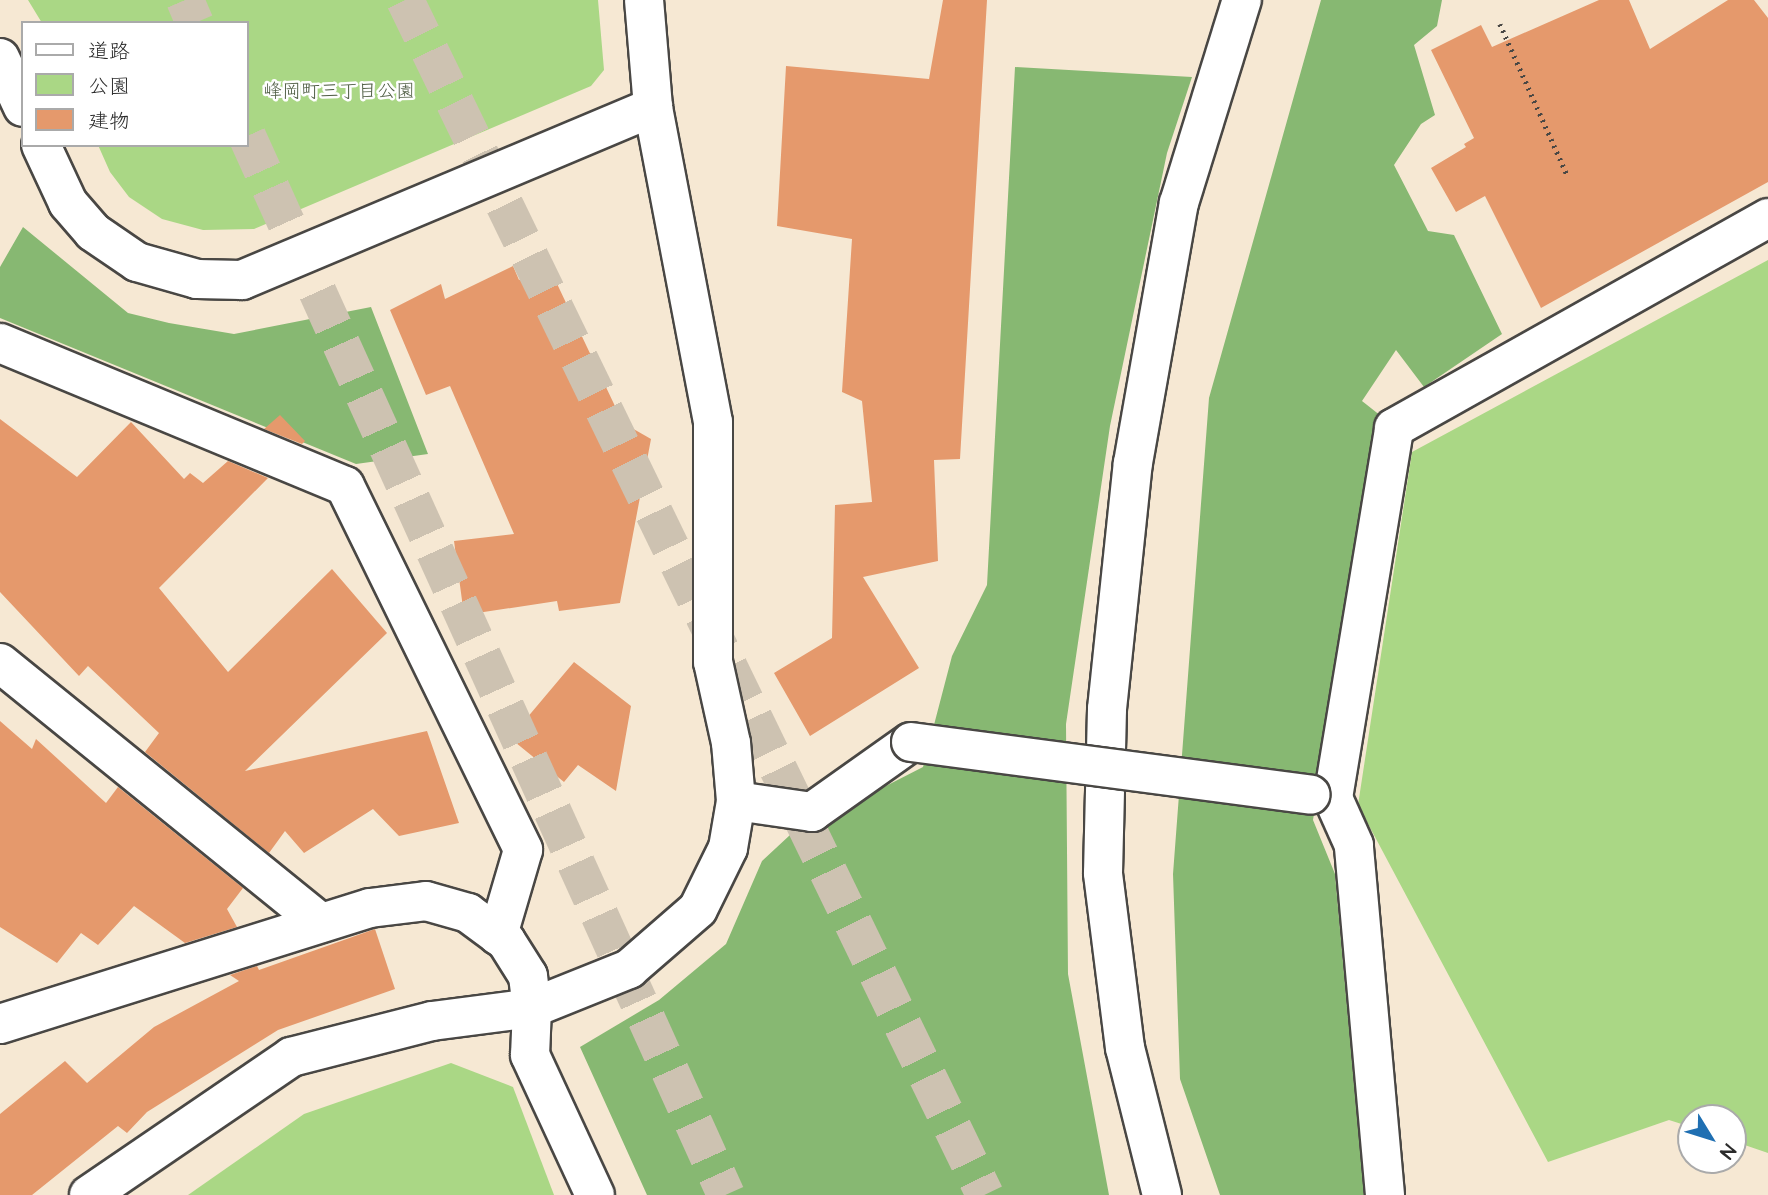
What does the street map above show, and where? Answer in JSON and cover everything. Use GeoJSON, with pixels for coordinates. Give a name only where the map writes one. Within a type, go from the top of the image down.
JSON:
{"type":"FeatureCollection","features":[{"type":"Feature","properties":{"kind":"street"},"geometry":{"type":"LineString","coordinates":[[89,1195],[291,1057],[432,1021],[532,1008],[629,969],[698,909],[727,848],[736,801],[731,743],[713,662],[713,422],[653,107],[644,0]]}},
{"type":"Feature","properties":{"kind":"street"},"geometry":{"type":"LineString","coordinates":[[1163,1195],[1125,1048],[1103,873],[1107,709],[1133,463],[1179,203],[1242,0]]}},
{"type":"Feature","properties":{"kind":"street"},"geometry":{"type":"LineString","coordinates":[[0,58],[21,103]]}},
{"type":"Feature","properties":{"kind":"street"},"geometry":{"type":"LineString","coordinates":[[42,147],[68,203],[93,232],[137,262],[197,279],[242,280],[653,107]]}},
{"type":"Feature","properties":{"kind":"street"},"geometry":{"type":"LineString","coordinates":[[1385,1195],[1354,845],[1322,797],[1394,428],[1768,218]]}},
{"type":"Feature","properties":{"kind":"street"},"geometry":{"type":"LineString","coordinates":[[0,343],[345,486],[523,850],[498,935]]}},
{"type":"Feature","properties":{"kind":"street"},"geometry":{"type":"LineString","coordinates":[[0,663],[321,923]]}},
{"type":"Feature","properties":{"kind":"street"},"geometry":{"type":"LineString","coordinates":[[736,801],[812,812],[911,742],[1322,797]]}},
{"type":"Feature","properties":{"kind":"street"},"geometry":{"type":"LineString","coordinates":[[0,1024],[370,908],[426,901],[468,913],[506,940],[528,976],[532,1008],[530,1055],[594,1195]]}},
{"type":"Feature","properties":{"kind":"path"},"geometry":{"type":"LineString","coordinates":[[1500,24],[1568,177]]}},
{"type":"Feature","properties":{"kind":"green space","name":"峰岡町三丁目公園"},"geometry":{"type":"Polygon","coordinates":[[[28,0],[598,0],[604,70],[591,86],[254,229],[203,230],[162,219],[129,197],[110,172],[99,147],[248,147],[248,21],[41,21],[28,0]]]}},
{"type":"Feature","properties":{"kind":"green space"},"geometry":{"type":"Polygon","coordinates":[[[1321,0],[1442,0],[1437,26],[1414,45],[1435,115],[1421,124],[1394,165],[1428,231],[1454,235],[1502,334],[1424,387],[1396,350],[1362,401],[1381,416],[1313,820],[1335,874],[1364,1195],[1220,1195],[1180,1079],[1173,874],[1209,398],[1321,0]]]}},
{"type":"Feature","properties":{"kind":"green space"},"geometry":{"type":"Polygon","coordinates":[[[1015,67],[1192,77],[1167,153],[1110,426],[1066,724],[1068,974],[1109,1195],[647,1195],[580,1047],[659,1000],[726,944],[762,861],[790,835],[923,767],[952,656],[987,585],[1015,67]]]}},
{"type":"Feature","properties":{"kind":"green space"},"geometry":{"type":"Polygon","coordinates":[[[23,227],[128,313],[169,323],[234,334],[371,307],[428,454],[356,464],[0,318],[0,267],[23,227]]]}},
{"type":"Feature","properties":{"kind":"green space"},"geometry":{"type":"Polygon","coordinates":[[[1768,260],[1768,1153],[1747,1146],[1747,1104],[1677,1104],[1677,1123],[1669,1120],[1548,1162],[1358,805],[1412,452],[1768,260]]]}},
{"type":"Feature","properties":{"kind":"green space"},"geometry":{"type":"Polygon","coordinates":[[[451,1063],[513,1087],[554,1195],[188,1195],[304,1114],[451,1063]]]}},
{"type":"Feature","properties":{"kind":"building"},"geometry":{"type":"Polygon","coordinates":[[[943,0],[987,0],[960,459],[934,460],[938,561],[863,577],[919,668],[810,736],[774,673],[832,638],[835,505],[872,502],[862,401],[842,392],[852,239],[777,226],[786,66],[929,79],[943,0]]]}},
{"type":"Feature","properties":{"kind":"building"},"geometry":{"type":"Polygon","coordinates":[[[1599,0],[1629,0],[1650,49],[1728,0],[1754,0],[1768,18],[1768,182],[1541,308],[1485,196],[1456,212],[1431,168],[1466,147],[1464,144],[1474,138],[1431,50],[1481,25],[1492,47],[1599,0]]]}},
{"type":"Feature","properties":{"kind":"building"},"geometry":{"type":"Polygon","coordinates":[[[513,266],[519,280],[550,269],[623,423],[651,439],[620,603],[559,611],[557,601],[464,615],[454,541],[514,534],[450,386],[426,395],[390,310],[441,284],[445,299],[513,266]]]}},
{"type":"Feature","properties":{"kind":"building"},"geometry":{"type":"Polygon","coordinates":[[[280,415],[305,441],[302,444],[264,429],[280,415]]]}},
{"type":"Feature","properties":{"kind":"building"},"geometry":{"type":"Polygon","coordinates":[[[0,419],[77,477],[131,422],[184,479],[190,473],[203,483],[228,461],[268,478],[159,588],[228,672],[332,569],[387,633],[245,771],[427,731],[459,823],[399,836],[373,809],[304,853],[285,831],[269,853],[145,752],[159,733],[88,666],[79,676],[0,592],[0,419]]]}},
{"type":"Feature","properties":{"kind":"building"},"geometry":{"type":"Polygon","coordinates":[[[574,662],[631,706],[616,791],[578,765],[564,782],[510,738],[574,662]]]}},
{"type":"Feature","properties":{"kind":"building"},"geometry":{"type":"Polygon","coordinates":[[[0,721],[32,749],[36,739],[106,803],[118,787],[243,888],[227,909],[237,927],[185,943],[134,906],[98,945],[81,933],[57,963],[0,927],[0,721]]]}},
{"type":"Feature","properties":{"kind":"building"},"geometry":{"type":"Polygon","coordinates":[[[375,929],[395,989],[278,1030],[147,1112],[127,1133],[118,1126],[32,1195],[0,1195],[0,1114],[65,1061],[87,1083],[154,1027],[239,981],[230,975],[257,966],[259,970],[375,929]]]}},
{"type":"Feature","properties":{"kind":"tunnel"},"geometry":{"type":"LineString","coordinates":[[185,0],[194,21]]}},
{"type":"Feature","properties":{"kind":"tunnel"},"geometry":{"type":"LineString","coordinates":[[405,0],[985,1195]]}},
{"type":"Feature","properties":{"kind":"tunnel"},"geometry":{"type":"LineString","coordinates":[[248,138],[726,1195]]}}]}
